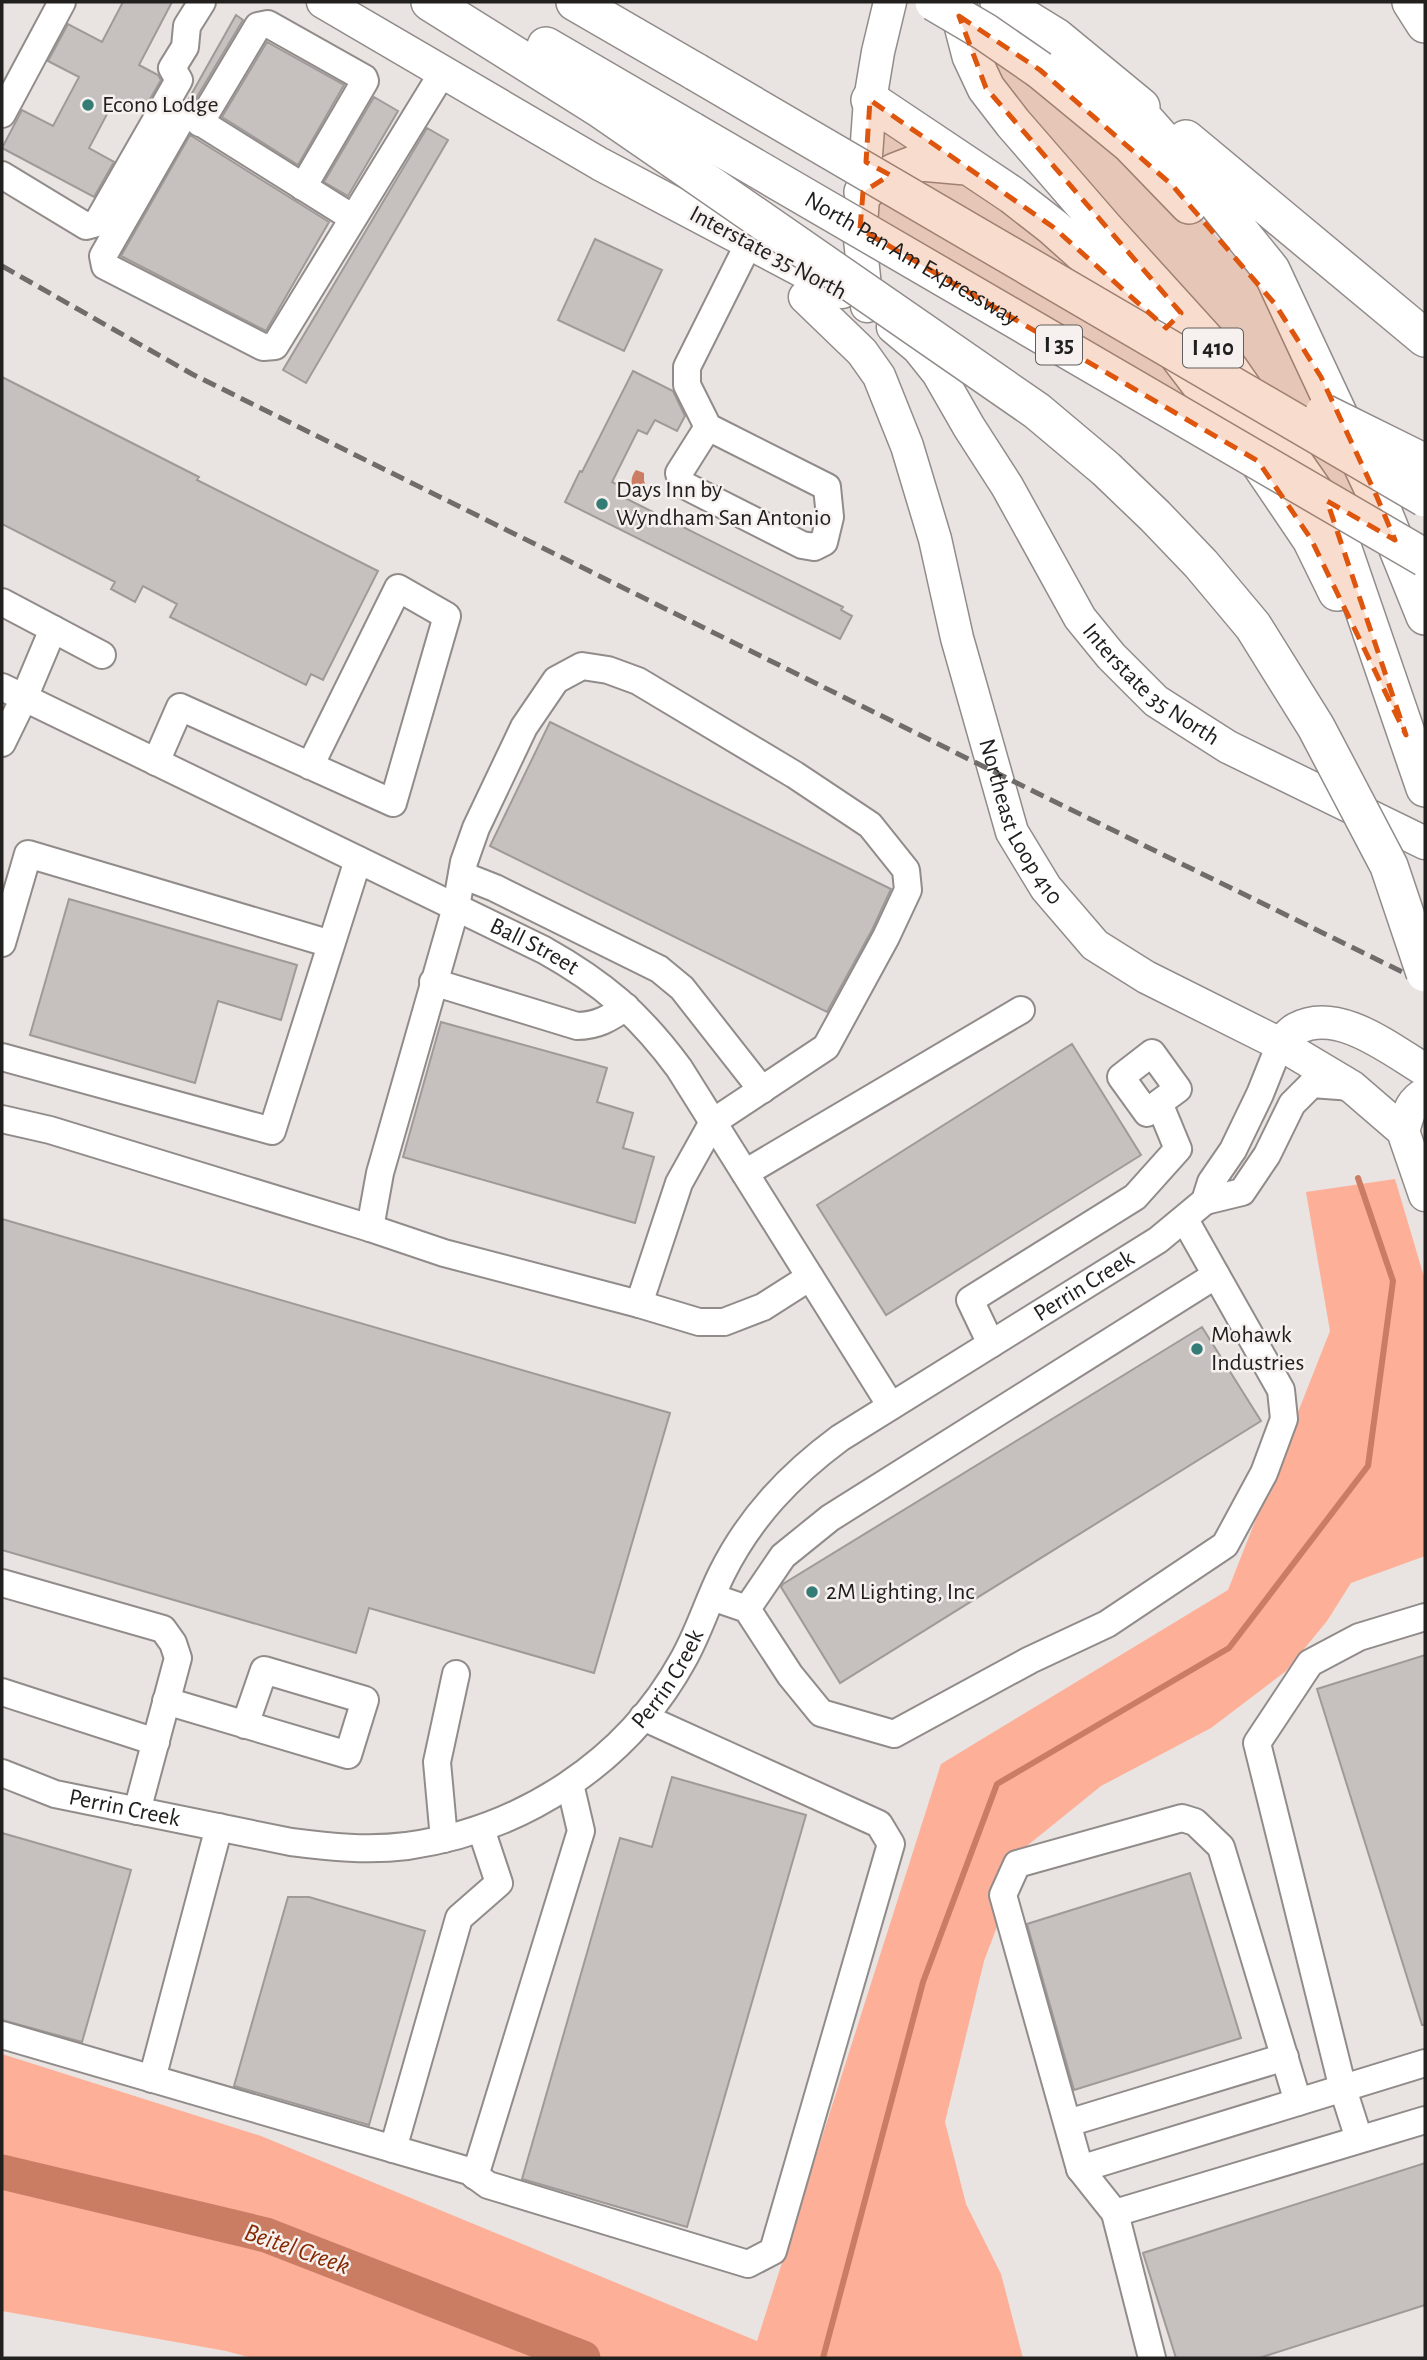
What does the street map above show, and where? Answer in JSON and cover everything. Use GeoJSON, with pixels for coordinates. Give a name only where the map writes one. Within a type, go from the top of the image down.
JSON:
{"type":"FeatureCollection","features":[{"type":"Feature","properties":{"kind":"highway"},"geometry":{"type":"LineString","coordinates":[[430,2],[599,108],[683,145],[1037,411],[1106,469],[1155,516],[1254,626],[1317,727],[1389,866],[1425,973]]}},
{"type":"Feature","properties":{"kind":"highway","name":"North Pan Am Expressway"},"geometry":{"type":"LineString","coordinates":[[469,2],[683,145],[1425,558]]}},
{"type":"Feature","properties":{"kind":"highway","name":"I 35"},"geometry":{"type":"LineString","coordinates":[[575,2],[1425,498]]}},
{"type":"Feature","properties":{"kind":"highway"},"geometry":{"type":"LineString","coordinates":[[934,2],[985,32],[1040,70],[1130,144],[1172,186],[1275,304],[1321,377]]}},
{"type":"Feature","properties":{"kind":"highway","name":"I 410"},"geometry":{"type":"LineString","coordinates":[[957,2],[971,55],[986,88],[1105,229],[1221,357],[1332,517],[1425,788]]}},
{"type":"Feature","properties":{"kind":"highway"},"geometry":{"type":"LineString","coordinates":[[999,2],[1056,37],[1121,93],[1189,141],[1425,338]]}},
{"type":"Feature","properties":{"kind":"highway"},"geometry":{"type":"LineString","coordinates":[[1410,2],[1425,24]]}},
{"type":"Feature","properties":{"kind":"highway"},"geometry":{"type":"LineString","coordinates":[[696,72],[1112,292],[1313,407],[1425,463]]}},
{"type":"Feature","properties":{"kind":"highway"},"geometry":{"type":"LineString","coordinates":[[1121,93],[1200,182],[1271,270],[1377,497],[1425,617]]}},
{"type":"Feature","properties":{"kind":"highway"},"geometry":{"type":"LineString","coordinates":[[870,100],[1012,195],[1053,227],[1138,303],[1252,453],[1311,539],[1406,735]]}},
{"type":"Feature","properties":{"kind":"highway"},"geometry":{"type":"LineString","coordinates":[[863,192],[895,172],[921,162],[966,166]]}},
{"type":"Feature","properties":{"kind":"main road","name":"Interstate 35 North"},"geometry":{"type":"LineString","coordinates":[[323,2],[600,164],[867,306],[918,348],[938,373],[1007,486],[1080,618],[1111,656],[1156,701],[1228,747],[1425,843]]}},
{"type":"Feature","properties":{"kind":"main road"},"geometry":{"type":"LineString","coordinates":[[867,306],[860,239],[863,192],[870,100],[890,2]]}},
{"type":"Feature","properties":{"kind":"main road","name":"Interstate 35 North"},"geometry":{"type":"LineString","coordinates":[[600,164],[804,297],[838,310],[894,355],[969,427]]}},
{"type":"Feature","properties":{"kind":"main road","name":"Northeast Loop 410"},"geometry":{"type":"LineString","coordinates":[[804,297],[862,352],[884,387],[907,446],[934,539],[957,638],[1012,832],[1046,888],[1095,945],[1146,977],[1280,1044],[1352,1087],[1404,1131]]}},
{"type":"Feature","properties":{"kind":"main road"},"geometry":{"type":"LineString","coordinates":[[1280,1044],[1295,1029],[1318,1021],[1348,1025],[1425,1070]]}},
{"type":"Feature","properties":{"kind":"main road"},"geometry":{"type":"LineString","coordinates":[[1425,1094],[1417,1098],[1409,1111],[1404,1131],[1425,1195]]}},
{"type":"Feature","properties":{"kind":"street"},"geometry":{"type":"LineString","coordinates":[[2,114],[62,2]]}},
{"type":"Feature","properties":{"kind":"street"},"geometry":{"type":"LineString","coordinates":[[2,175],[86,226],[97,223],[179,80],[172,68],[185,47],[187,26],[202,2]]}},
{"type":"Feature","properties":{"kind":"street"},"geometry":{"type":"LineString","coordinates":[[200,123],[258,26],[268,24],[364,78],[365,81],[303,187]]}},
{"type":"Feature","properties":{"kind":"street"},"geometry":{"type":"LineString","coordinates":[[353,218],[192,117],[182,117],[103,256],[105,266],[263,347],[275,346],[443,72]]}},
{"type":"Feature","properties":{"kind":"street"},"geometry":{"type":"LineString","coordinates":[[708,427],[679,473],[682,484],[802,545],[814,547],[824,542],[830,517],[827,487],[708,427],[687,385],[687,367],[742,257]]}},
{"type":"Feature","properties":{"kind":"street"},"geometry":{"type":"LineString","coordinates":[[156,762],[180,707],[310,766],[393,803],[447,615],[398,588],[310,766]]}},
{"type":"Feature","properties":{"kind":"street"},"geometry":{"type":"LineString","coordinates":[[2,602],[102,655]]}},
{"type":"Feature","properties":{"kind":"street"},"geometry":{"type":"LineString","coordinates":[[2,743],[13,692],[52,629]]}},
{"type":"Feature","properties":{"kind":"street"},"geometry":{"type":"LineString","coordinates":[[370,1228],[380,1173],[476,828],[524,727],[556,680],[582,666],[608,670],[638,681],[795,775],[870,825],[906,870],[908,890],[887,937],[827,1047],[713,1122],[679,1183],[639,1304]]}},
{"type":"Feature","properties":{"kind":"street","name":"Ball Street"},"geometry":{"type":"LineString","coordinates":[[13,692],[576,968],[626,1006],[665,1049],[891,1406]]}},
{"type":"Feature","properties":{"kind":"street"},"geometry":{"type":"LineString","coordinates":[[2,943],[28,854],[331,944]]}},
{"type":"Feature","properties":{"kind":"street"},"geometry":{"type":"LineString","coordinates":[[2,1057],[272,1130],[358,859]]}},
{"type":"Feature","properties":{"kind":"street"},"geometry":{"type":"LineString","coordinates":[[462,875],[495,888],[659,969],[682,988],[762,1090]]}},
{"type":"Feature","properties":{"kind":"street"},"geometry":{"type":"LineString","coordinates":[[433,982],[577,1027],[593,1026],[626,1006]]}},
{"type":"Feature","properties":{"kind":"street"},"geometry":{"type":"LineString","coordinates":[[745,1173],[1021,1010]]}},
{"type":"Feature","properties":{"kind":"street","name":"Perrin Creek"},"geometry":{"type":"LineString","coordinates":[[2,1773],[55,1794],[329,1847],[393,1847],[444,1839],[481,1829],[517,1814],[570,1784],[612,1750],[663,1692],[683,1660],[739,1542],[760,1512],[784,1485],[830,1445],[1158,1240],[1205,1201],[1211,1182],[1233,1150],[1255,1105],[1280,1044]]}},
{"type":"Feature","properties":{"kind":"street","name":"Perrin Creek"},"geometry":{"type":"LineString","coordinates":[[1205,1201],[1242,1192],[1267,1155],[1292,1104],[1312,1084],[1352,1087]]}},
{"type":"Feature","properties":{"kind":"street"},"geometry":{"type":"LineString","coordinates":[[990,1344],[970,1300],[1135,1197],[1178,1149],[1159,1102]]}},
{"type":"Feature","properties":{"kind":"street"},"geometry":{"type":"LineString","coordinates":[[2,1119],[50,1130],[444,1253],[699,1322],[724,1322],[763,1307],[810,1277]]}},
{"type":"Feature","properties":{"kind":"street"},"geometry":{"type":"LineString","coordinates":[[712,1597],[747,1609],[790,1675],[821,1713],[894,1734],[1030,1661],[1107,1624],[1224,1545],[1264,1473],[1284,1419],[1281,1390],[1185,1220]]}},
{"type":"Feature","properties":{"kind":"street"},"geometry":{"type":"LineString","coordinates":[[747,1609],[783,1556],[830,1518],[1216,1275]]}},
{"type":"Feature","properties":{"kind":"street"},"geometry":{"type":"LineString","coordinates":[[2,1585],[163,1629],[173,1643],[178,1658],[137,1811]]}},
{"type":"Feature","properties":{"kind":"street"},"geometry":{"type":"LineString","coordinates":[[1359,2138],[1343,2089],[1257,1743],[1310,1663],[1359,1637],[1425,1617]]}},
{"type":"Feature","properties":{"kind":"street"},"geometry":{"type":"LineString","coordinates":[[444,1839],[437,1762],[456,1674]]}},
{"type":"Feature","properties":{"kind":"street"},"geometry":{"type":"LineString","coordinates":[[2,1692],[156,1742]]}},
{"type":"Feature","properties":{"kind":"street"},"geometry":{"type":"LineString","coordinates":[[166,1701],[245,1725]]}},
{"type":"Feature","properties":{"kind":"street"},"geometry":{"type":"LineString","coordinates":[[2,2035],[469,2171],[488,2185],[748,2264],[773,2251],[891,1844],[879,1824],[643,1717]]}},
{"type":"Feature","properties":{"kind":"street"},"geometry":{"type":"LineString","coordinates":[[475,2176],[581,1831],[570,1784]]}},
{"type":"Feature","properties":{"kind":"street"},"geometry":{"type":"LineString","coordinates":[[1152,2358],[1115,2213],[1080,2169],[1003,1895],[1017,1864],[1182,1818],[1195,1822],[1221,1847],[1298,2102]]}},
{"type":"Feature","properties":{"kind":"street"},"geometry":{"type":"LineString","coordinates":[[152,2079],[219,1827]]}},
{"type":"Feature","properties":{"kind":"street"},"geometry":{"type":"LineString","coordinates":[[393,2149],[459,1918],[499,1883],[481,1829]]}},
{"type":"Feature","properties":{"kind":"street"},"geometry":{"type":"LineString","coordinates":[[1068,2123],[1285,2057]]}},
{"type":"Feature","properties":{"kind":"street"},"geometry":{"type":"LineString","coordinates":[[1080,2169],[1425,2063]]}},
{"type":"Feature","properties":{"kind":"street"},"geometry":{"type":"LineString","coordinates":[[1115,2213],[1425,2120]]}},
{"type":"Feature","properties":{"kind":"highlighted area"},"geometry":{"type":"Polygon","coordinates":[[[959,16],[1040,70],[1172,185],[1275,304],[1321,377],[1377,497],[1395,540],[1327,501],[1406,735],[1311,539],[1258,461],[860,229],[863,192],[890,175],[866,162],[870,100],[1053,227],[1166,328],[1181,313],[986,88],[959,16]]]}},
{"type":"Feature","properties":{"kind":"shaded area"},"geometry":{"type":"Polygon","coordinates":[[[636,470],[644,473],[648,490],[642,496],[636,494],[632,485],[636,470]]]}},
{"type":"Feature","properties":{"kind":"shaded area"},"geometry":{"type":"Polygon","coordinates":[[[1395,1179],[1425,1280],[1425,1556],[1351,1583],[1327,1621],[1286,1671],[1211,1728],[1101,1786],[1028,1845],[984,1961],[945,2122],[966,2204],[1001,2274],[1023,2358],[252,2358],[2,2311],[2,2054],[261,2136],[757,2341],[941,1764],[1228,1590],[1330,1331],[1306,1192],[1395,1179]]]}},
{"type":"Feature","properties":{"kind":"building","name":"Econo Lodge"},"geometry":{"type":"Polygon","coordinates":[[[123,2],[172,2],[139,65],[158,75],[161,80],[142,113],[115,99],[89,148],[114,162],[94,197],[2,148],[22,110],[53,126],[79,77],[48,61],[68,24],[102,42],[123,2]]]}},
{"type":"Feature","properties":{"kind":"building"},"geometry":{"type":"Polygon","coordinates":[[[236,15],[243,20],[194,102],[187,102],[236,15]]]}},
{"type":"Feature","properties":{"kind":"building"},"geometry":{"type":"Polygon","coordinates":[[[267,42],[344,85],[298,165],[222,117],[267,42]]]}},
{"type":"Feature","properties":{"kind":"building"},"geometry":{"type":"Polygon","coordinates":[[[374,97],[398,111],[348,196],[324,182],[374,97]]]}},
{"type":"Feature","properties":{"kind":"building"},"geometry":{"type":"Polygon","coordinates":[[[427,128],[448,140],[306,383],[283,370],[427,128]]]}},
{"type":"Feature","properties":{"kind":"building"},"geometry":{"type":"Polygon","coordinates":[[[190,135],[329,222],[266,331],[121,256],[190,135]]]}},
{"type":"Feature","properties":{"kind":"building"},"geometry":{"type":"Polygon","coordinates":[[[595,239],[662,270],[624,351],[558,320],[595,239]]]}},
{"type":"Feature","properties":{"kind":"building","name":"Days Inn by Wyndham San Antonio"},"geometry":{"type":"Polygon","coordinates":[[[633,371],[673,391],[685,416],[677,431],[655,420],[647,434],[638,430],[612,482],[620,486],[617,494],[843,607],[841,610],[852,616],[840,639],[565,502],[633,371]]]}},
{"type":"Feature","properties":{"kind":"building"},"geometry":{"type":"Polygon","coordinates":[[[2,377],[199,477],[197,480],[378,571],[323,680],[311,674],[306,685],[170,617],[177,604],[143,586],[135,602],[111,589],[115,582],[2,524],[2,377]]]}},
{"type":"Feature","properties":{"kind":"building"},"geometry":{"type":"Polygon","coordinates":[[[550,722],[891,889],[827,1012],[490,846],[550,722]]]}},
{"type":"Feature","properties":{"kind":"building"},"geometry":{"type":"Polygon","coordinates":[[[69,899],[297,965],[281,1020],[218,1001],[195,1083],[30,1035],[69,899]]]}},
{"type":"Feature","properties":{"kind":"building"},"geometry":{"type":"Polygon","coordinates":[[[441,1022],[607,1068],[597,1102],[633,1113],[623,1148],[654,1157],[635,1223],[403,1157],[441,1022]]]}},
{"type":"Feature","properties":{"kind":"building"},"geometry":{"type":"Polygon","coordinates":[[[1072,1044],[1141,1155],[886,1315],[817,1205],[1072,1044]]]}},
{"type":"Feature","properties":{"kind":"building"},"geometry":{"type":"Polygon","coordinates":[[[2,1219],[670,1413],[594,1673],[369,1608],[356,1653],[2,1550],[2,1219]]]}},
{"type":"Feature","properties":{"kind":"building"},"geometry":{"type":"Polygon","coordinates":[[[1202,1327],[1261,1421],[840,1683],[781,1587],[783,1584],[1202,1327]]]}},
{"type":"Feature","properties":{"kind":"building"},"geometry":{"type":"Polygon","coordinates":[[[1425,1655],[1425,2025],[1422,2025],[1317,1689],[1425,1655]]]}},
{"type":"Feature","properties":{"kind":"building"},"geometry":{"type":"Polygon","coordinates":[[[672,1777],[806,1815],[687,2227],[522,2179],[620,1838],[652,1847],[672,1777]]]}},
{"type":"Feature","properties":{"kind":"building"},"geometry":{"type":"Polygon","coordinates":[[[2,1833],[131,1870],[82,2042],[2,2020],[2,1833]]]}},
{"type":"Feature","properties":{"kind":"building"},"geometry":{"type":"Polygon","coordinates":[[[1190,1873],[1241,2038],[1074,2090],[1027,1924],[1190,1873]]]}},
{"type":"Feature","properties":{"kind":"building"},"geometry":{"type":"Polygon","coordinates":[[[288,1897],[309,1897],[425,1931],[369,2125],[234,2086],[288,1897]]]}},
{"type":"Feature","properties":{"kind":"building"},"geometry":{"type":"Polygon","coordinates":[[[1425,2163],[1425,2305],[1259,2358],[1176,2358],[1143,2253],[1425,2163]]]}},
{"type":"Feature","properties":{"kind":"waterway"},"geometry":{"type":"LineString","coordinates":[[823,2358],[923,1982],[997,1784],[1229,1648],[1368,1466],[1393,1281],[1358,1178]]}},
{"type":"Feature","properties":{"kind":"waterway","name":"Beitel Creek"},"geometry":{"type":"LineString","coordinates":[[2,2172],[266,2235],[583,2358]]}},
{"type":"Feature","properties":{"kind":"railway"},"geometry":{"type":"LineString","coordinates":[[2,266],[192,374],[1425,983]]}},
{"type":"Feature","properties":{"kind":"place","name":"Econo Lodge"},"geometry":{"type":"Point","coordinates":[88,105]}},
{"type":"Feature","properties":{"kind":"place","name":"Days Inn by Wyndham San Antonio"},"geometry":{"type":"Point","coordinates":[602,504]}},
{"type":"Feature","properties":{"kind":"place","name":"Mohawk Industries"},"geometry":{"type":"Point","coordinates":[1197,1349]}},
{"type":"Feature","properties":{"kind":"place","name":"2M Lighting, Inc"},"geometry":{"type":"Point","coordinates":[812,1592]}}]}
